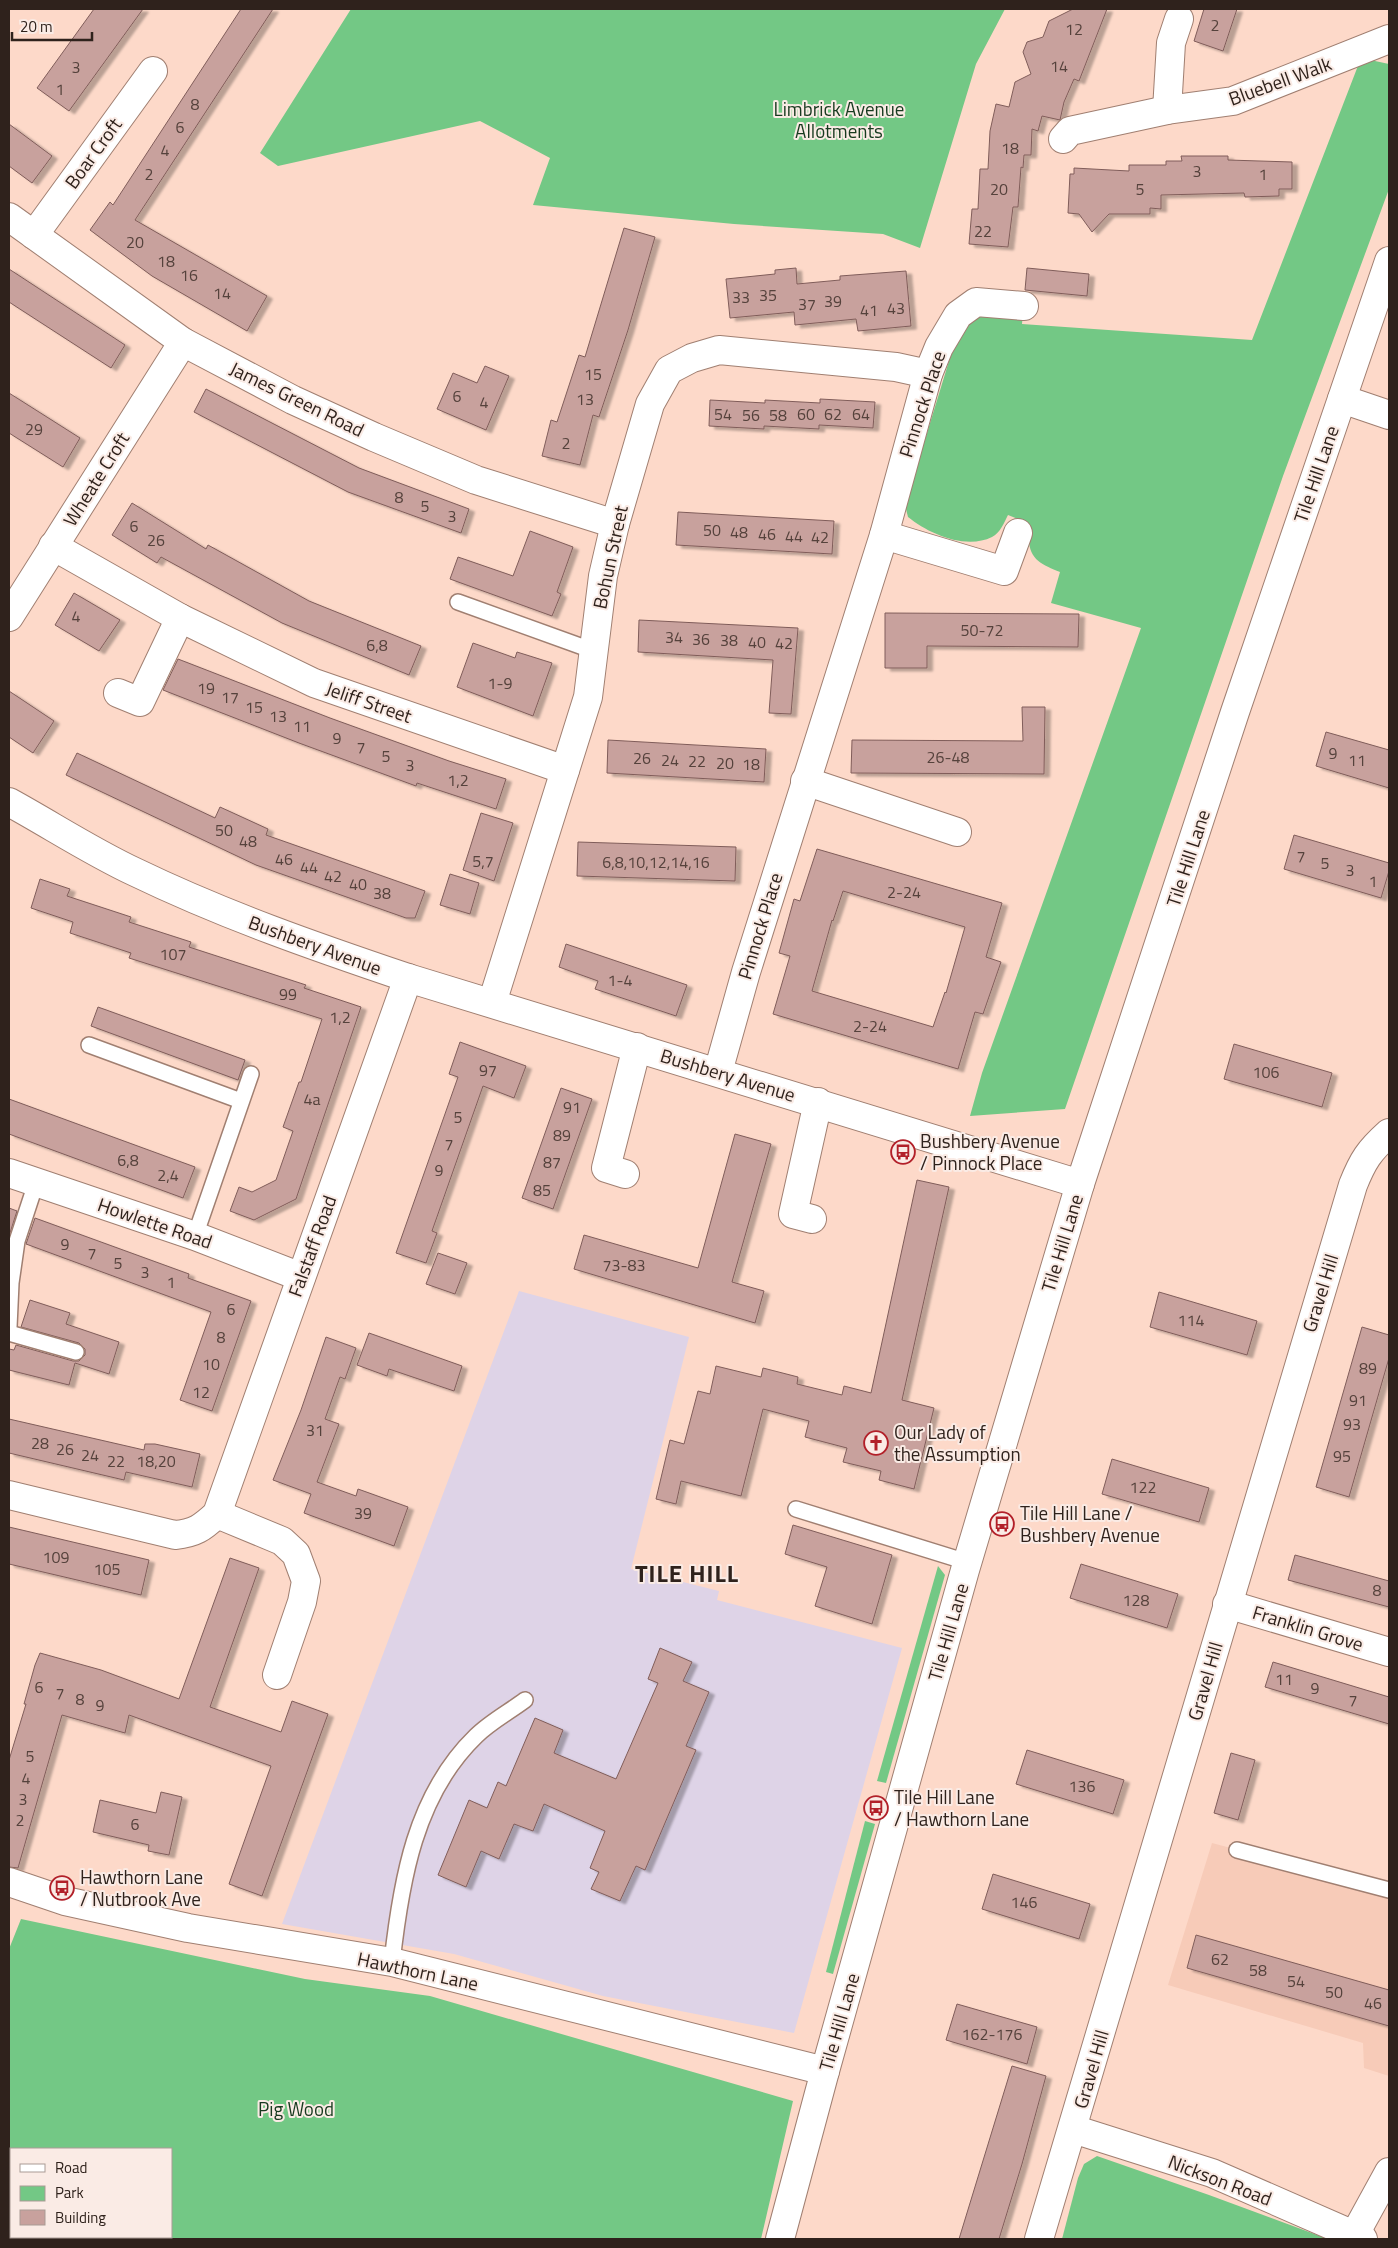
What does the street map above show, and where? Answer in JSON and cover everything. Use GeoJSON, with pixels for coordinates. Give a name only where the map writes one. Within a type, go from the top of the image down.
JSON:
{"type":"FeatureCollection","features":[{"type":"Feature","properties":{"kind":"street"},"geometry":{"type":"LineString","coordinates":[[1167,110],[1171,43],[1179,19]]}},
{"type":"Feature","properties":{"kind":"street","name":"Bluebell Walk"},"geometry":{"type":"LineString","coordinates":[[1063,139],[1070,131],[1167,110],[1233,101],[1389,39]]}},
{"type":"Feature","properties":{"kind":"street","name":"Boar Croft"},"geometry":{"type":"LineString","coordinates":[[34,235],[153,71]]}},
{"type":"Feature","properties":{"kind":"street","name":"James Green Road"},"geometry":{"type":"LineString","coordinates":[[9,217],[183,342],[293,400],[476,480],[615,524]]}},
{"type":"Feature","properties":{"kind":"street","name":"Tile Hill Lane"},"geometry":{"type":"LineString","coordinates":[[780,2239],[825,2071],[968,1562],[1080,1184],[1238,702],[1389,261]]}},
{"type":"Feature","properties":{"kind":"street","name":"Pinnock Place"},"geometry":{"type":"LineString","coordinates":[[718,1072],[746,972],[805,781],[884,535],[928,374],[939,347],[958,315],[976,302],[1024,306]]}},
{"type":"Feature","properties":{"kind":"street","name":"Wheate Croft"},"geometry":{"type":"LineString","coordinates":[[9,617],[183,342]]}},
{"type":"Feature","properties":{"kind":"street","name":"Bohun Street"},"geometry":{"type":"LineString","coordinates":[[492,1003],[588,697],[603,576],[615,524],[650,404],[670,370],[692,358],[719,350],[896,366],[928,374]]}},
{"type":"Feature","properties":{"kind":"street"},"geometry":{"type":"LineString","coordinates":[[1342,399],[1389,415]]}},
{"type":"Feature","properties":{"kind":"street"},"geometry":{"type":"LineString","coordinates":[[884,535],[1004,571],[1018,533]]}},
{"type":"Feature","properties":{"kind":"street","name":"Jeliff Street"},"geometry":{"type":"LineString","coordinates":[[53,546],[180,618],[314,683],[565,770]]}},
{"type":"Feature","properties":{"kind":"street"},"geometry":{"type":"LineString","coordinates":[[118,693],[140,702],[180,618]]}},
{"type":"Feature","properties":{"kind":"street"},"geometry":{"type":"LineString","coordinates":[[805,781],[956,832]]}},
{"type":"Feature","properties":{"kind":"street","name":"Bushbery Avenue"},"geometry":{"type":"LineString","coordinates":[[9,802],[133,872],[189,897],[300,941],[408,978],[818,1102],[1080,1184]]}},
{"type":"Feature","properties":{"kind":"street","name":"Falstaff Road"},"geometry":{"type":"LineString","coordinates":[[217,1514],[408,978]]}},
{"type":"Feature","properties":{"kind":"street","name":"Bushbery Avenue"},"geometry":{"type":"LineString","coordinates":[[626,1174],[606,1168],[637,1047]]}},
{"type":"Feature","properties":{"kind":"street","name":"Bushbery Avenue"},"geometry":{"type":"LineString","coordinates":[[812,1219],[793,1214],[818,1102]]}},
{"type":"Feature","properties":{"kind":"street","name":"Gravel Hill"},"geometry":{"type":"LineString","coordinates":[[1039,2239],[1353,1185],[1362,1162],[1371,1149],[1389,1133]]}},
{"type":"Feature","properties":{"kind":"street","name":"Howlette Road"},"geometry":{"type":"LineString","coordinates":[[9,1173],[195,1236],[301,1277]]}},
{"type":"Feature","properties":{"kind":"street"},"geometry":{"type":"LineString","coordinates":[[9,1495],[174,1535],[191,1533],[205,1525],[217,1514],[282,1541],[296,1554],[306,1581],[302,1602],[277,1675]]}},
{"type":"Feature","properties":{"kind":"street","name":"Franklin Grove"},"geometry":{"type":"LineString","coordinates":[[1227,1604],[1389,1652]]}},
{"type":"Feature","properties":{"kind":"street","name":"Hawthorn Lane"},"geometry":{"type":"LineString","coordinates":[[9,1882],[65,1901],[188,1928],[392,1962],[825,2071]]}},
{"type":"Feature","properties":{"kind":"street","name":"Nickson Road"},"geometry":{"type":"LineString","coordinates":[[1073,2129],[1212,2173],[1359,2237]]}},
{"type":"Feature","properties":{"kind":"street"},"geometry":{"type":"LineString","coordinates":[[1359,2237],[1389,2172]]}},
{"type":"Feature","properties":{"kind":"lane"},"geometry":{"type":"LineString","coordinates":[[458,602],[594,651]]}},
{"type":"Feature","properties":{"kind":"lane"},"geometry":{"type":"LineString","coordinates":[[89,1045],[241,1101]]}},
{"type":"Feature","properties":{"kind":"lane"},"geometry":{"type":"LineString","coordinates":[[195,1236],[251,1074]]}},
{"type":"Feature","properties":{"kind":"lane"},"geometry":{"type":"LineString","coordinates":[[9,1326],[10,1283],[17,1241],[36,1183]]}},
{"type":"Feature","properties":{"kind":"lane"},"geometry":{"type":"LineString","coordinates":[[9,1334],[76,1352]]}},
{"type":"Feature","properties":{"kind":"lane"},"geometry":{"type":"LineString","coordinates":[[796,1509],[968,1562]]}},
{"type":"Feature","properties":{"kind":"lane"},"geometry":{"type":"LineString","coordinates":[[392,1962],[398,1907],[407,1860],[426,1812],[445,1772],[477,1735],[525,1700]]}},
{"type":"Feature","properties":{"kind":"lane"},"geometry":{"type":"LineString","coordinates":[[1237,1850],[1389,1890]]}},
{"type":"Feature","properties":{"kind":"shaded area"},"geometry":{"type":"Polygon","coordinates":[[[519,1291],[689,1337],[631,1569],[719,1591],[717,1600],[902,1648],[794,2033],[603,1996],[454,1954],[282,1924],[519,1291]]]}},
{"type":"Feature","properties":{"kind":"shaded area"},"geometry":{"type":"Polygon","coordinates":[[[1212,1843],[1389,1890],[1389,2076],[1364,2068],[1363,2043],[1168,1985],[1212,1843]]]}},
{"type":"Feature","properties":{"kind":"green space","name":"Limbrick Avenue Allotments"},"geometry":{"type":"Polygon","coordinates":[[[351,9],[1005,9],[976,64],[920,248],[883,234],[734,224],[533,205],[550,158],[480,121],[278,166],[260,153],[351,9]]]}},
{"type":"Feature","properties":{"kind":"green space"},"geometry":{"type":"Polygon","coordinates":[[[1361,58],[1389,64],[1389,189],[1283,476],[1065,1109],[970,1116],[982,1073],[1141,628],[1051,603],[1060,572],[1043,564],[1034,557],[1031,552],[1028,523],[1008,515],[1002,527],[995,535],[982,541],[971,542],[960,541],[937,534],[908,517],[905,505],[960,325],[975,310],[1023,312],[1022,324],[1252,340],[1361,58]]]}},
{"type":"Feature","properties":{"kind":"green space"},"geometry":{"type":"Polygon","coordinates":[[[938,1566],[945,1575],[886,1783],[877,1781],[938,1566]]]}},
{"type":"Feature","properties":{"kind":"green space"},"geometry":{"type":"Polygon","coordinates":[[[865,1821],[875,1824],[833,1974],[826,1972],[865,1821]]]}},
{"type":"Feature","properties":{"kind":"green space","name":"Pig Wood"},"geometry":{"type":"Polygon","coordinates":[[[21,1919],[305,1979],[430,1996],[793,2101],[761,2239],[9,2239],[9,1949],[21,1919]]]}},
{"type":"Feature","properties":{"kind":"green space"},"geometry":{"type":"Polygon","coordinates":[[[1097,2156],[1328,2239],[1062,2239],[1078,2178],[1084,2164],[1097,2156]]]}},
{"type":"Feature","properties":{"kind":"building"},"geometry":{"type":"Polygon","coordinates":[[[94,9],[143,9],[69,111],[37,88],[94,9]]]}},
{"type":"Feature","properties":{"kind":"building"},"geometry":{"type":"Polygon","coordinates":[[[241,9],[273,9],[135,220],[267,296],[247,331],[152,276],[90,230],[110,202],[113,205],[241,9]]]}},
{"type":"Feature","properties":{"kind":"building"},"geometry":{"type":"Polygon","coordinates":[[[1073,9],[1107,9],[1079,81],[1074,79],[1064,102],[1060,120],[1042,116],[1038,131],[1032,129],[1031,155],[1024,155],[1023,168],[1021,167],[1018,207],[1013,207],[1008,247],[969,244],[972,209],[978,209],[980,169],[988,169],[990,131],[996,104],[1009,107],[1015,82],[1031,74],[1023,52],[1027,42],[1043,37],[1049,21],[1073,9]]]}},
{"type":"Feature","properties":{"kind":"building"},"geometry":{"type":"Polygon","coordinates":[[[1204,9],[1237,9],[1223,51],[1194,41],[1204,9]]]}},
{"type":"Feature","properties":{"kind":"building"},"geometry":{"type":"Polygon","coordinates":[[[9,124],[52,156],[32,183],[9,166],[9,124]]]}},
{"type":"Feature","properties":{"kind":"building"},"geometry":{"type":"Polygon","coordinates":[[[1181,156],[1228,156],[1228,160],[1292,162],[1292,189],[1279,189],[1279,196],[1245,197],[1244,193],[1161,195],[1161,209],[1150,208],[1150,214],[1109,214],[1092,232],[1079,214],[1068,213],[1070,174],[1074,174],[1074,168],[1129,171],[1129,165],[1166,165],[1166,161],[1182,161],[1181,156]]]}},
{"type":"Feature","properties":{"kind":"building"},"geometry":{"type":"Polygon","coordinates":[[[624,228],[655,237],[628,330],[599,417],[593,415],[580,465],[542,456],[551,420],[557,422],[579,355],[585,357],[624,228]]]}},
{"type":"Feature","properties":{"kind":"building"},"geometry":{"type":"Polygon","coordinates":[[[796,268],[797,284],[840,280],[840,276],[906,271],[911,326],[858,331],[856,319],[795,325],[794,312],[730,318],[726,279],[775,274],[775,270],[796,268]]]}},
{"type":"Feature","properties":{"kind":"building"},"geometry":{"type":"Polygon","coordinates":[[[1027,268],[1089,274],[1087,296],[1025,290],[1027,268]]]}},
{"type":"Feature","properties":{"kind":"building"},"geometry":{"type":"Polygon","coordinates":[[[9,269],[125,345],[111,368],[9,302],[9,269]]]}},
{"type":"Feature","properties":{"kind":"building"},"geometry":{"type":"Polygon","coordinates":[[[485,366],[509,376],[486,430],[437,409],[453,373],[477,383],[485,366]]]}},
{"type":"Feature","properties":{"kind":"building"},"geometry":{"type":"Polygon","coordinates":[[[206,389],[359,468],[469,509],[461,533],[348,492],[194,412],[206,389]]]}},
{"type":"Feature","properties":{"kind":"building"},"geometry":{"type":"Polygon","coordinates":[[[9,393],[80,438],[63,467],[9,433],[9,393]]]}},
{"type":"Feature","properties":{"kind":"building"},"geometry":{"type":"Polygon","coordinates":[[[820,399],[875,402],[873,428],[819,425],[819,429],[709,426],[710,400],[820,403],[820,399]]]}},
{"type":"Feature","properties":{"kind":"building"},"geometry":{"type":"Polygon","coordinates":[[[132,503],[206,549],[208,545],[309,601],[421,646],[409,675],[282,623],[161,557],[157,563],[112,535],[132,503]]]}},
{"type":"Feature","properties":{"kind":"building"},"geometry":{"type":"Polygon","coordinates":[[[678,512],[834,521],[832,554],[676,545],[678,512]]]}},
{"type":"Feature","properties":{"kind":"building"},"geometry":{"type":"Polygon","coordinates":[[[530,531],[573,547],[557,592],[561,594],[552,616],[450,579],[458,557],[513,576],[530,531]]]}},
{"type":"Feature","properties":{"kind":"building"},"geometry":{"type":"Polygon","coordinates":[[[74,593],[120,620],[99,651],[55,625],[74,593]]]}},
{"type":"Feature","properties":{"kind":"building"},"geometry":{"type":"Polygon","coordinates":[[[885,613],[1079,614],[1078,647],[927,646],[927,668],[885,668],[885,613]]]}},
{"type":"Feature","properties":{"kind":"building"},"geometry":{"type":"Polygon","coordinates":[[[639,620],[798,628],[791,714],[769,713],[773,660],[638,652],[639,620]]]}},
{"type":"Feature","properties":{"kind":"building"},"geometry":{"type":"Polygon","coordinates":[[[473,643],[515,658],[517,652],[552,663],[533,716],[457,687],[473,643]]]}},
{"type":"Feature","properties":{"kind":"building"},"geometry":{"type":"Polygon","coordinates":[[[178,659],[330,718],[449,761],[506,779],[496,809],[417,783],[416,786],[163,690],[178,659]]]}},
{"type":"Feature","properties":{"kind":"building"},"geometry":{"type":"Polygon","coordinates":[[[9,691],[54,721],[33,753],[9,737],[9,691]]]}},
{"type":"Feature","properties":{"kind":"building"},"geometry":{"type":"Polygon","coordinates":[[[1022,707],[1045,707],[1044,774],[851,773],[852,740],[1023,741],[1022,707]]]}},
{"type":"Feature","properties":{"kind":"building"},"geometry":{"type":"Polygon","coordinates":[[[1326,732],[1389,750],[1389,788],[1316,766],[1326,732]]]}},
{"type":"Feature","properties":{"kind":"building"},"geometry":{"type":"Polygon","coordinates":[[[608,740],[766,749],[764,782],[607,773],[608,740]]]}},
{"type":"Feature","properties":{"kind":"building"},"geometry":{"type":"Polygon","coordinates":[[[77,753],[215,818],[220,807],[268,829],[266,835],[425,891],[415,918],[406,918],[256,865],[66,775],[77,753]]]}},
{"type":"Feature","properties":{"kind":"building"},"geometry":{"type":"Polygon","coordinates":[[[481,813],[513,823],[494,881],[463,870],[481,813]]]}},
{"type":"Feature","properties":{"kind":"building"},"geometry":{"type":"Polygon","coordinates":[[[1294,835],[1389,863],[1389,871],[1381,898],[1284,869],[1294,835]]]}},
{"type":"Feature","properties":{"kind":"building"},"geometry":{"type":"Polygon","coordinates":[[[578,842],[736,847],[735,881],[577,876],[578,842]]]}},
{"type":"Feature","properties":{"kind":"building"},"geometry":{"type":"Polygon","coordinates":[[[817,849],[1002,903],[986,957],[1001,962],[983,1014],[975,1012],[958,1069],[773,1014],[790,956],[779,953],[794,899],[800,901],[817,849]],[[843,891],[832,920],[812,991],[933,1027],[946,993],[965,927],[843,891]]]}},
{"type":"Feature","properties":{"kind":"building"},"geometry":{"type":"Polygon","coordinates":[[[450,874],[479,883],[470,914],[440,905],[450,874]]]}},
{"type":"Feature","properties":{"kind":"building"},"geometry":{"type":"Polygon","coordinates":[[[40,879],[70,889],[67,896],[131,917],[129,922],[191,942],[189,947],[306,985],[304,988],[361,1007],[296,1199],[254,1220],[230,1211],[239,1187],[252,1192],[276,1180],[293,1131],[283,1127],[299,1082],[301,1082],[322,1019],[129,958],[131,953],[70,933],[73,922],[31,908],[40,879]]]}},
{"type":"Feature","properties":{"kind":"building"},"geometry":{"type":"Polygon","coordinates":[[[566,944],[687,985],[676,1016],[595,989],[598,981],[559,967],[566,944]]]}},
{"type":"Feature","properties":{"kind":"building"},"geometry":{"type":"Polygon","coordinates":[[[98,1007],[245,1060],[238,1080],[91,1026],[98,1007]]]}},
{"type":"Feature","properties":{"kind":"building"},"geometry":{"type":"Polygon","coordinates":[[[460,1042],[526,1066],[514,1098],[483,1086],[432,1231],[437,1233],[426,1263],[396,1253],[458,1077],[449,1074],[460,1042]]]}},
{"type":"Feature","properties":{"kind":"building"},"geometry":{"type":"Polygon","coordinates":[[[1234,1044],[1332,1073],[1322,1107],[1224,1079],[1234,1044]]]}},
{"type":"Feature","properties":{"kind":"building"},"geometry":{"type":"Polygon","coordinates":[[[561,1088],[592,1099],[553,1209],[522,1198],[561,1088]]]}},
{"type":"Feature","properties":{"kind":"building"},"geometry":{"type":"Polygon","coordinates":[[[9,1099],[195,1167],[183,1198],[9,1134],[9,1099]]]}},
{"type":"Feature","properties":{"kind":"building"},"geometry":{"type":"Polygon","coordinates":[[[735,1134],[771,1144],[732,1282],[764,1291],[755,1323],[574,1269],[584,1235],[698,1268],[735,1134]]]}},
{"type":"Feature","properties":{"kind":"building"},"geometry":{"type":"Polygon","coordinates":[[[917,1180],[949,1187],[902,1400],[934,1408],[914,1489],[879,1480],[881,1471],[843,1462],[847,1448],[805,1437],[809,1421],[763,1409],[741,1496],[681,1481],[676,1504],[656,1499],[670,1440],[684,1444],[698,1391],[710,1394],[716,1366],[761,1377],[763,1368],[798,1377],[797,1384],[842,1395],[844,1386],[871,1393],[917,1180]]]}},
{"type":"Feature","properties":{"kind":"building"},"geometry":{"type":"Polygon","coordinates":[[[9,1208],[17,1211],[9,1236],[9,1208]]]}},
{"type":"Feature","properties":{"kind":"building"},"geometry":{"type":"Polygon","coordinates":[[[35,1218],[189,1274],[188,1278],[251,1301],[212,1411],[180,1400],[211,1312],[26,1244],[35,1218]]]}},
{"type":"Feature","properties":{"kind":"building"},"geometry":{"type":"Polygon","coordinates":[[[438,1253],[467,1263],[455,1294],[426,1284],[438,1253]]]}},
{"type":"Feature","properties":{"kind":"building"},"geometry":{"type":"Polygon","coordinates":[[[1159,1292],[1257,1321],[1247,1355],[1150,1327],[1159,1292]]]}},
{"type":"Feature","properties":{"kind":"building"},"geometry":{"type":"Polygon","coordinates":[[[30,1300],[70,1313],[66,1324],[119,1342],[109,1374],[75,1363],[69,1385],[9,1370],[9,1349],[14,1350],[16,1345],[73,1361],[79,1361],[85,1355],[85,1349],[79,1343],[21,1327],[30,1300]]]}},
{"type":"Feature","properties":{"kind":"building"},"geometry":{"type":"Polygon","coordinates":[[[1362,1327],[1389,1335],[1389,1358],[1349,1497],[1316,1487],[1362,1327]]]}},
{"type":"Feature","properties":{"kind":"building"},"geometry":{"type":"Polygon","coordinates":[[[369,1333],[462,1366],[454,1391],[389,1369],[387,1376],[357,1365],[369,1333]]]}},
{"type":"Feature","properties":{"kind":"building"},"geometry":{"type":"Polygon","coordinates":[[[326,1337],[356,1348],[345,1379],[340,1377],[325,1419],[339,1424],[317,1482],[356,1496],[358,1489],[408,1507],[394,1546],[304,1513],[311,1494],[273,1480],[301,1410],[326,1337]]]}},
{"type":"Feature","properties":{"kind":"building"},"geometry":{"type":"Polygon","coordinates":[[[9,1419],[144,1450],[145,1444],[155,1444],[200,1454],[192,1487],[126,1472],[124,1480],[9,1453],[9,1419]]]}},
{"type":"Feature","properties":{"kind":"building"},"geometry":{"type":"Polygon","coordinates":[[[1112,1459],[1209,1488],[1199,1522],[1102,1494],[1112,1459]]]}},
{"type":"Feature","properties":{"kind":"building"},"geometry":{"type":"Polygon","coordinates":[[[793,1525],[892,1555],[872,1624],[815,1606],[827,1567],[785,1554],[793,1525]]]}},
{"type":"Feature","properties":{"kind":"building"},"geometry":{"type":"Polygon","coordinates":[[[9,1527],[149,1560],[141,1595],[9,1564],[9,1527]]]}},
{"type":"Feature","properties":{"kind":"building"},"geometry":{"type":"Polygon","coordinates":[[[1295,1555],[1389,1581],[1389,1607],[1288,1580],[1295,1555]]]}},
{"type":"Feature","properties":{"kind":"building"},"geometry":{"type":"Polygon","coordinates":[[[230,1558],[259,1568],[210,1707],[281,1732],[292,1701],[328,1714],[262,1896],[229,1884],[271,1766],[129,1715],[125,1733],[62,1715],[18,1868],[9,1867],[9,1760],[40,1653],[101,1670],[179,1699],[230,1558]]]}},
{"type":"Feature","properties":{"kind":"building"},"geometry":{"type":"Polygon","coordinates":[[[1081,1564],[1178,1594],[1167,1628],[1070,1598],[1081,1564]]]}},
{"type":"Feature","properties":{"kind":"building"},"geometry":{"type":"Polygon","coordinates":[[[660,1648],[692,1662],[683,1681],[709,1692],[686,1746],[696,1750],[645,1870],[636,1866],[620,1901],[591,1889],[599,1872],[590,1868],[605,1831],[544,1804],[533,1831],[514,1824],[499,1859],[481,1851],[466,1887],[438,1875],[469,1800],[487,1808],[498,1782],[506,1786],[535,1718],[563,1730],[554,1753],[616,1779],[658,1683],[648,1679],[660,1648]]]}},
{"type":"Feature","properties":{"kind":"building"},"geometry":{"type":"Polygon","coordinates":[[[1273,1662],[1389,1697],[1389,1724],[1265,1687],[1273,1662]]]}},
{"type":"Feature","properties":{"kind":"building"},"geometry":{"type":"Polygon","coordinates":[[[1027,1750],[1124,1780],[1113,1814],[1016,1784],[1027,1750]]]}},
{"type":"Feature","properties":{"kind":"building"},"geometry":{"type":"Polygon","coordinates":[[[1231,1753],[1255,1760],[1238,1820],[1214,1813],[1231,1753]]]}},
{"type":"Feature","properties":{"kind":"building"},"geometry":{"type":"Polygon","coordinates":[[[161,1792],[182,1797],[169,1855],[148,1851],[149,1845],[93,1832],[100,1800],[156,1813],[161,1792]]]}},
{"type":"Feature","properties":{"kind":"building"},"geometry":{"type":"Polygon","coordinates":[[[993,1874],[1090,1904],[1079,1939],[982,1909],[993,1874]]]}},
{"type":"Feature","properties":{"kind":"building"},"geometry":{"type":"Polygon","coordinates":[[[1196,1935],[1389,1990],[1389,2026],[1187,1968],[1196,1935]]]}},
{"type":"Feature","properties":{"kind":"building"},"geometry":{"type":"Polygon","coordinates":[[[957,2004],[1037,2027],[1027,2064],[946,2040],[957,2004]]]}},
{"type":"Feature","properties":{"kind":"building"},"geometry":{"type":"Polygon","coordinates":[[[1012,2066],[1046,2076],[1022,2164],[999,2239],[959,2239],[1012,2066]]]}},
{"type":"Feature","properties":{"kind":"place","name":"Bushbery Avenue / Pinnock Place"},"geometry":{"type":"Point","coordinates":[903,1152]}},
{"type":"Feature","properties":{"kind":"place","name":"Our Lady of the Assumption"},"geometry":{"type":"Point","coordinates":[876,1443]}},
{"type":"Feature","properties":{"kind":"place","name":"Tile Hill Lane / Bushbery Avenue"},"geometry":{"type":"Point","coordinates":[1002,1524]}},
{"type":"Feature","properties":{"kind":"place","name":"Tile Hill Lane / Hawthorn Lane"},"geometry":{"type":"Point","coordinates":[876,1808]}},
{"type":"Feature","properties":{"kind":"place","name":"Hawthorn Lane / Nutbrook Ave"},"geometry":{"type":"Point","coordinates":[62,1888]}},
{"type":"Feature","properties":{"kind":"district","name":"TILE HILL"},"geometry":{"type":"Point","coordinates":[687,1574]}}]}
